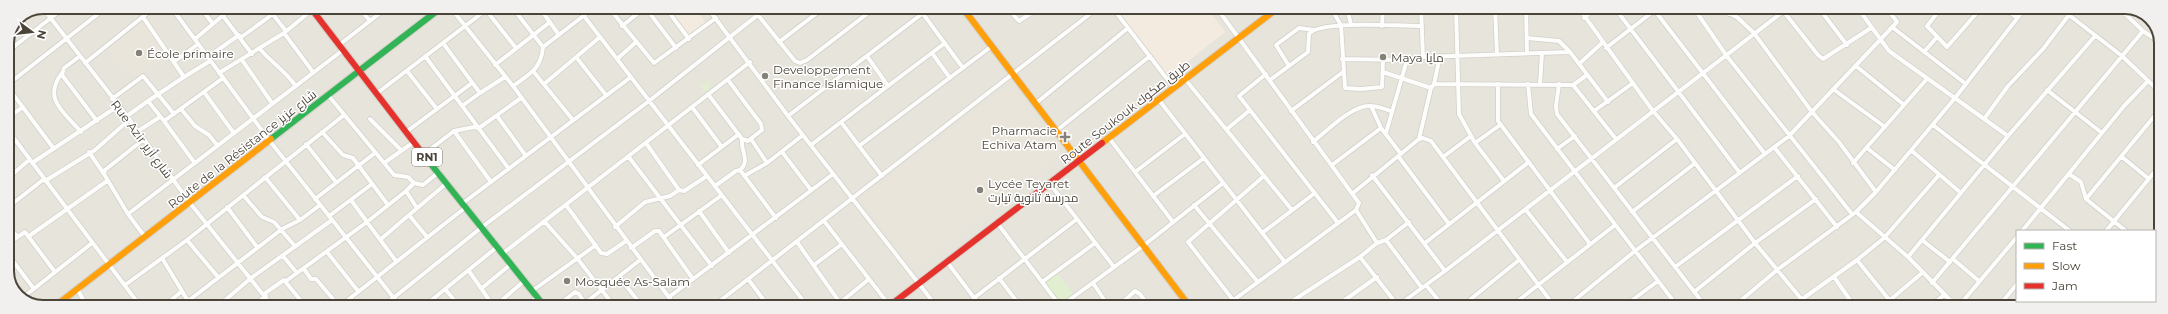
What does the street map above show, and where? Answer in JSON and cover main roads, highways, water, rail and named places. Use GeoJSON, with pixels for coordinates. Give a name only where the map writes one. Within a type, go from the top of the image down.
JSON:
{"type":"FeatureCollection","features":[{"type":"Feature","properties":{"kind":"main road","name":"RN1"},"geometry":{"type":"LineString","coordinates":[[315,14],[376,94],[539,300]]}},
{"type":"Feature","properties":{"kind":"main road","name":"Route de la Résistance شارع عزيز"},"geometry":{"type":"LineString","coordinates":[[64,300],[433,14]]}},
{"type":"Feature","properties":{"kind":"main road"},"geometry":{"type":"LineString","coordinates":[[967,14],[1078,162],[1185,300]]}},
{"type":"Feature","properties":{"kind":"main road","name":"Route Soukouk طريق صكوك"},"geometry":{"type":"LineString","coordinates":[[897,300],[998,224],[1270,14]]}},
{"type":"Feature","properties":{"kind":"place","name":"École primaire"},"geometry":{"type":"Point","coordinates":[139,53]}},
{"type":"Feature","properties":{"kind":"place","name":"Maya مايا"},"geometry":{"type":"Point","coordinates":[1383,57]}},
{"type":"Feature","properties":{"kind":"place","name":"Developpement Finance Islamique"},"geometry":{"type":"Point","coordinates":[765,76]}},
{"type":"Feature","properties":{"kind":"place","name":"Pharmacie Echiva Atam"},"geometry":{"type":"Point","coordinates":[1065,137]}},
{"type":"Feature","properties":{"kind":"place","name":"Lycée Teyaret مدرسة ثانوية تيارت"},"geometry":{"type":"Point","coordinates":[980,190]}},
{"type":"Feature","properties":{"kind":"place","name":"Mosquée As-Salam"},"geometry":{"type":"Point","coordinates":[567,281]}}]}
